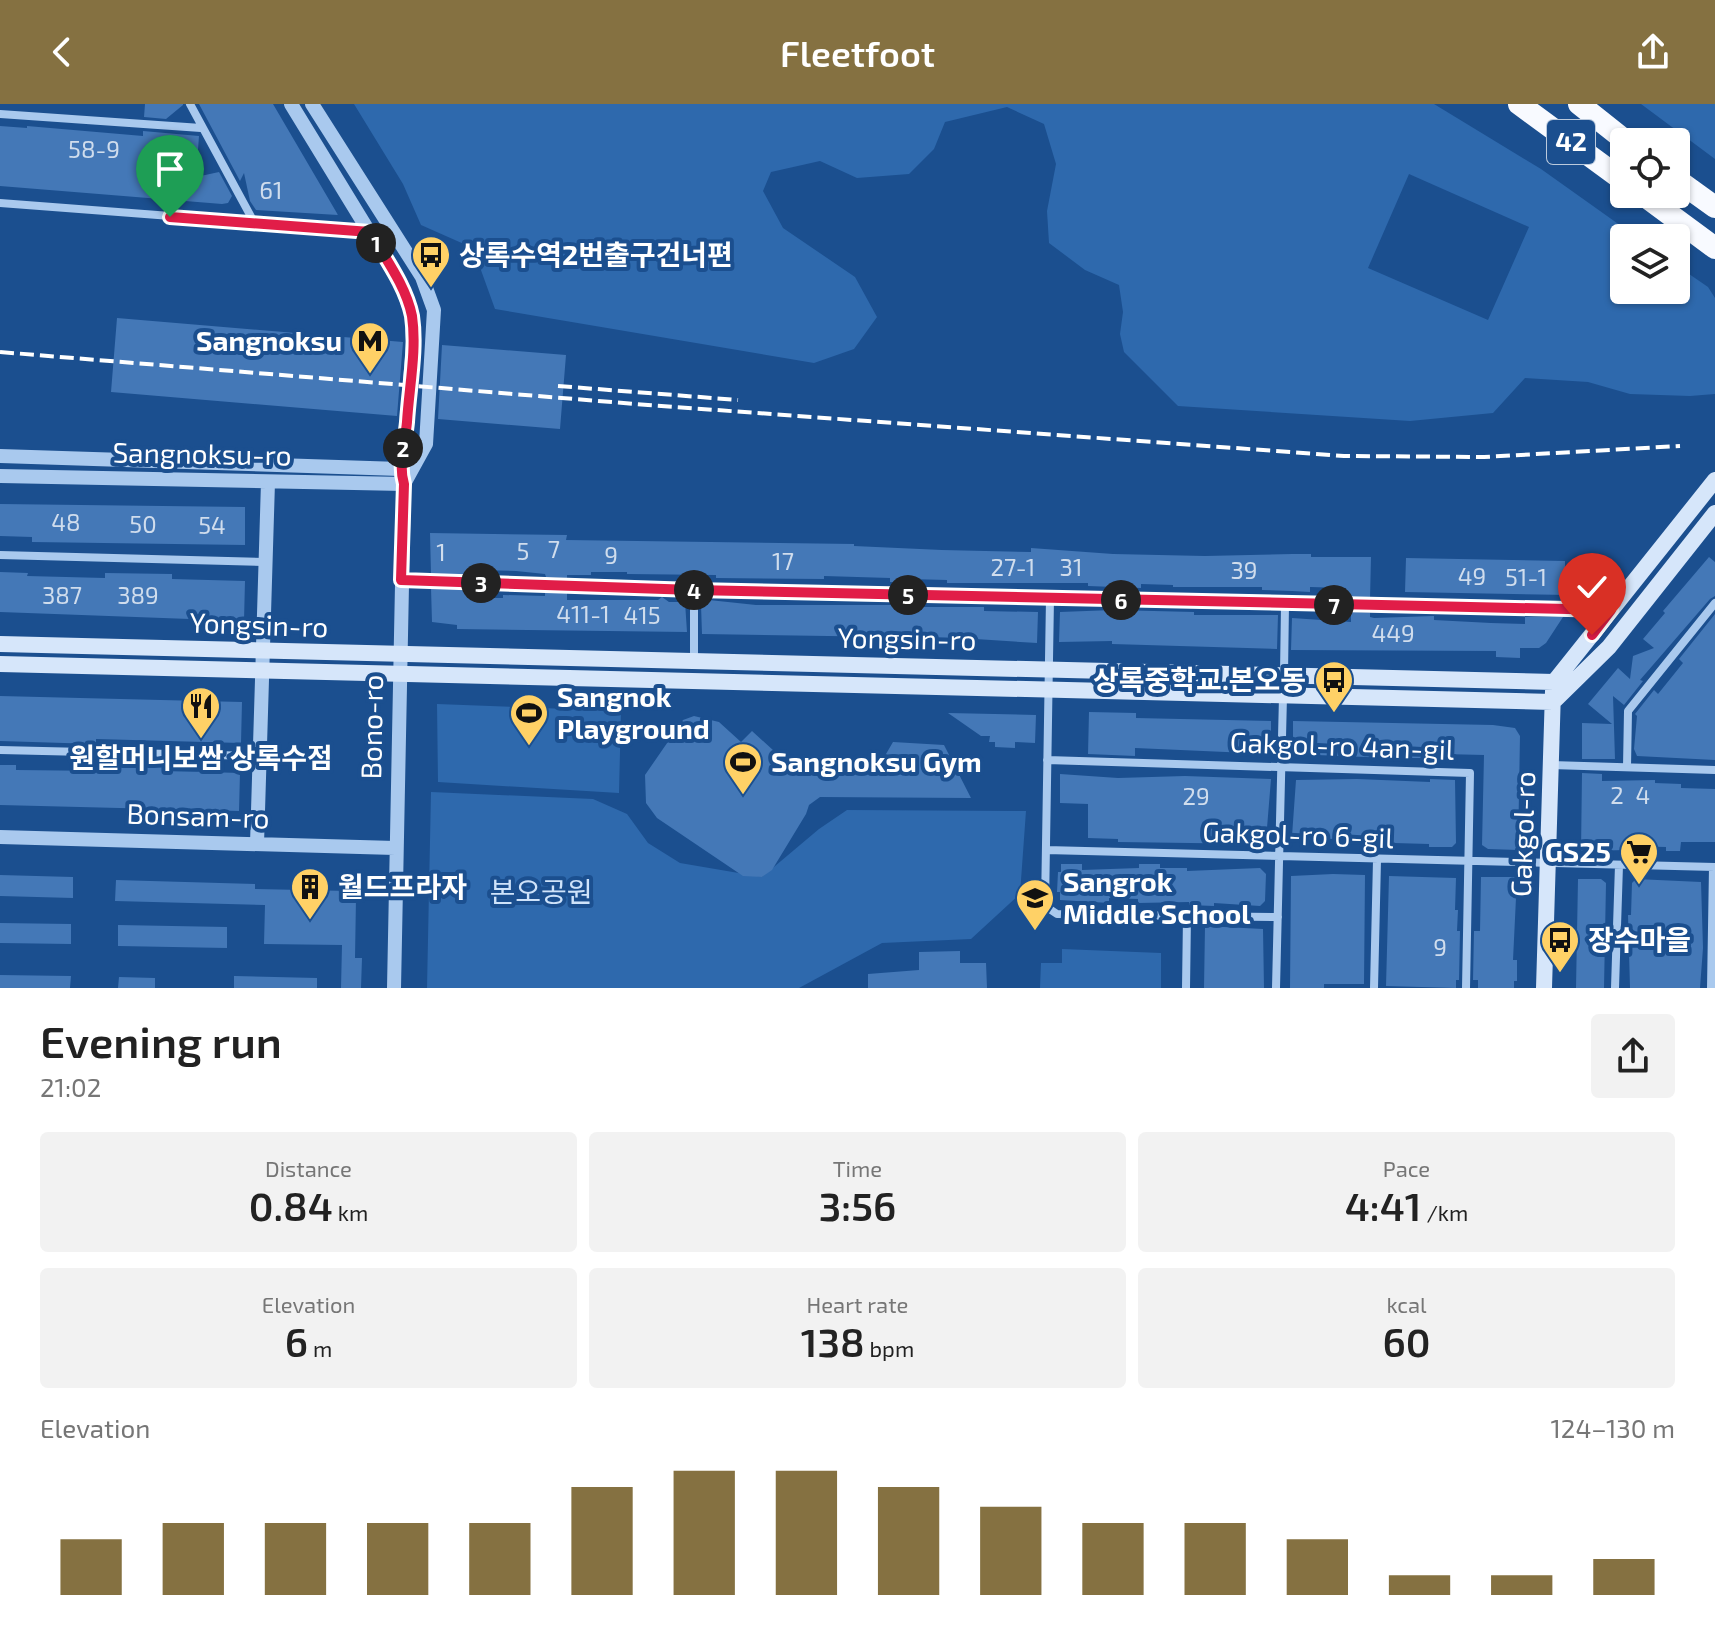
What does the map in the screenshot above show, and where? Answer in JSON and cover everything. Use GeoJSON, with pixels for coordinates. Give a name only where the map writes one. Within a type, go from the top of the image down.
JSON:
{"type":"FeatureCollection","features":[{"type":"Feature","properties":{"kind":"highway","name":"42"},"geometry":{"type":"LineString","coordinates":[[1519,104],[1610,171]]}},
{"type":"Feature","properties":{"kind":"highway","name":"42"},"geometry":{"type":"LineString","coordinates":[[1579,104],[1610,129]]}},
{"type":"Feature","properties":{"kind":"highway"},"geometry":{"type":"LineString","coordinates":[[1690,189],[1715,207]]}},
{"type":"Feature","properties":{"kind":"highway"},"geometry":{"type":"LineString","coordinates":[[1661,208],[1709,243],[1715,260]]}},
{"type":"Feature","properties":{"kind":"main road"},"geometry":{"type":"LineString","coordinates":[[1554,682],[1715,480]]}},
{"type":"Feature","properties":{"kind":"main road"},"geometry":{"type":"LineString","coordinates":[[1553,702],[1609,647],[1715,513]]}},
{"type":"Feature","properties":{"kind":"main road","name":"Yongsin-ro"},"geometry":{"type":"LineString","coordinates":[[0,644],[1554,682]]}},
{"type":"Feature","properties":{"kind":"main road","name":"Yongsin-ro"},"geometry":{"type":"LineString","coordinates":[[0,664],[1553,702]]}},
{"type":"Feature","properties":{"kind":"main road","name":"Gakgol-ro"},"geometry":{"type":"LineString","coordinates":[[1544,988],[1554,682]]}},
{"type":"Feature","properties":{"kind":"street"},"geometry":{"type":"LineString","coordinates":[[190,104],[255,224]]}},
{"type":"Feature","properties":{"kind":"street"},"geometry":{"type":"LineString","coordinates":[[291,104],[401,284],[412,315],[406,435],[400,469]]}},
{"type":"Feature","properties":{"kind":"street"},"geometry":{"type":"LineString","coordinates":[[312,104],[422,277],[434,310],[426,444],[404,484]]}},
{"type":"Feature","properties":{"kind":"street"},"geometry":{"type":"LineString","coordinates":[[0,114],[201,128]]}},
{"type":"Feature","properties":{"kind":"street"},"geometry":{"type":"LineString","coordinates":[[0,203],[394,233]]}},
{"type":"Feature","properties":{"kind":"street","name":"Sangnoksu-ro"},"geometry":{"type":"LineString","coordinates":[[0,456],[400,469]]}},
{"type":"Feature","properties":{"kind":"street","name":"Bono-ro"},"geometry":{"type":"LineString","coordinates":[[394,988],[404,484],[400,469]]}},
{"type":"Feature","properties":{"kind":"street","name":"Sangnoksu-ro"},"geometry":{"type":"LineString","coordinates":[[0,476],[404,484]]}},
{"type":"Feature","properties":{"kind":"street"},"geometry":{"type":"LineString","coordinates":[[257,844],[268,482]]}},
{"type":"Feature","properties":{"kind":"street"},"geometry":{"type":"LineString","coordinates":[[0,555],[265,562]]}},
{"type":"Feature","properties":{"kind":"street"},"geometry":{"type":"LineString","coordinates":[[401,580],[694,590],[1611,610]]}},
{"type":"Feature","properties":{"kind":"street"},"geometry":{"type":"LineString","coordinates":[[694,590],[694,661]]}},
{"type":"Feature","properties":{"kind":"street"},"geometry":{"type":"LineString","coordinates":[[1050,598],[1045,906],[1057,914],[1278,917]]}},
{"type":"Feature","properties":{"kind":"street"},"geometry":{"type":"LineString","coordinates":[[1627,767],[1628,711],[1715,603]]}},
{"type":"Feature","properties":{"kind":"street"},"geometry":{"type":"LineString","coordinates":[[1284,674],[1285,604]]}},
{"type":"Feature","properties":{"kind":"street"},"geometry":{"type":"LineString","coordinates":[[1276,988],[1283,695]]}},
{"type":"Feature","properties":{"kind":"street"},"geometry":{"type":"LineString","coordinates":[[0,750],[260,756]]}},
{"type":"Feature","properties":{"kind":"street","name":"Gakgol-ro 4an-gil"},"geometry":{"type":"LineString","coordinates":[[1047,760],[1470,773],[1466,988]]}},
{"type":"Feature","properties":{"kind":"street"},"geometry":{"type":"LineString","coordinates":[[1551,765],[1715,770]]}},
{"type":"Feature","properties":{"kind":"street","name":"Bonsam-ro"},"geometry":{"type":"LineString","coordinates":[[0,837],[395,848]]}},
{"type":"Feature","properties":{"kind":"street","name":"Gakgol-ro 6-gil"},"geometry":{"type":"LineString","coordinates":[[1046,850],[1714,867]]}},
{"type":"Feature","properties":{"kind":"street"},"geometry":{"type":"LineString","coordinates":[[1374,988],[1377,860]]}},
{"type":"Feature","properties":{"kind":"street"},"geometry":{"type":"LineString","coordinates":[[1615,988],[1619,865]]}},
{"type":"Feature","properties":{"kind":"street"},"geometry":{"type":"LineString","coordinates":[[1711,988],[1714,867]]}},
{"type":"Feature","properties":{"kind":"street"},"geometry":{"type":"LineString","coordinates":[[1186,988],[1187,916]]}},
{"type":"Feature","properties":{"kind":"green space"},"geometry":{"type":"Polygon","coordinates":[[[354,104],[1434,104],[1541,169],[1618,224],[1610,224],[1610,304],[1690,304],[1690,275],[1708,287],[1715,298],[1715,394],[1630,394],[1588,382],[1525,378],[1493,413],[1410,421],[1178,406],[1124,352],[1120,334],[1123,312],[1119,285],[1085,270],[1049,243],[1047,211],[1056,164],[1044,124],[1007,107],[945,122],[934,149],[909,174],[857,178],[820,161],[771,172],[763,191],[783,228],[855,277],[877,317],[854,349],[814,363],[495,309],[473,248],[421,225],[403,184],[354,104]],[[1409,174],[1368,268],[1488,320],[1529,227],[1409,174]]]}},
{"type":"Feature","properties":{"kind":"green space"},"geometry":{"type":"Polygon","coordinates":[[[1641,104],[1715,104],[1715,159],[1690,140],[1690,128],[1673,128],[1641,104]]]}},
{"type":"Feature","properties":{"kind":"green space","name":"Sangnok Playground"},"geometry":{"type":"Polygon","coordinates":[[[437,704],[621,711],[619,793],[438,782],[437,704]]]}},
{"type":"Feature","properties":{"kind":"green space","name":"본오공원"},"geometry":{"type":"Polygon","coordinates":[[[431,792],[593,799],[627,814],[648,843],[680,863],[762,877],[819,829],[847,810],[1026,811],[1020,894],[971,939],[882,943],[799,988],[427,988],[431,792]]]}},
{"type":"Feature","properties":{"kind":"green space"},"geometry":{"type":"Polygon","coordinates":[[[1062,949],[1161,953],[1161,988],[1040,988],[1041,963],[1062,963],[1062,949]]]}},
{"type":"Feature","properties":{"kind":"building"},"geometry":{"type":"Polygon","coordinates":[[[145,104],[183,105],[166,119],[144,117],[145,104]]]}},
{"type":"Feature","properties":{"kind":"building"},"geometry":{"type":"Polygon","coordinates":[[[199,104],[273,104],[338,215],[256,210],[250,201],[244,173],[240,181],[199,104]]]}},
{"type":"Feature","properties":{"kind":"building"},"geometry":{"type":"Polygon","coordinates":[[[0,126],[143,136],[143,131],[199,136],[196,177],[219,172],[232,196],[228,203],[222,204],[0,186],[0,126]]]}},
{"type":"Feature","properties":{"kind":"building"},"geometry":{"type":"Polygon","coordinates":[[[117,318],[403,342],[397,416],[111,392],[117,318]]]}},
{"type":"Feature","properties":{"kind":"building"},"geometry":{"type":"Polygon","coordinates":[[[442,345],[566,355],[560,429],[438,419],[442,345]]]}},
{"type":"Feature","properties":{"kind":"building"},"geometry":{"type":"Polygon","coordinates":[[[0,504],[245,507],[245,545],[32,542],[32,537],[0,536],[0,504]]]}},
{"type":"Feature","properties":{"kind":"building"},"geometry":{"type":"Polygon","coordinates":[[[430,533],[567,535],[566,540],[854,544],[942,550],[1031,552],[1031,548],[1113,554],[1371,557],[1370,599],[1346,597],[1346,588],[1310,587],[1310,592],[1262,590],[1262,587],[1141,584],[1141,588],[1088,586],[1088,583],[947,583],[947,580],[908,579],[908,582],[890,582],[890,578],[824,576],[824,579],[716,578],[716,575],[591,572],[591,575],[567,575],[567,578],[516,571],[477,570],[466,572],[466,575],[431,574],[430,533]]]}},
{"type":"Feature","properties":{"kind":"building"},"geometry":{"type":"Polygon","coordinates":[[[1709,557],[1715,562],[1715,596],[1640,680],[1643,681],[1624,705],[1613,696],[1615,759],[1582,759],[1582,723],[1612,724],[1588,704],[1618,668],[1630,679],[1633,656],[1654,648],[1643,639],[1709,557]]]}},
{"type":"Feature","properties":{"kind":"building"},"geometry":{"type":"Polygon","coordinates":[[[1406,558],[1565,561],[1565,568],[1600,569],[1578,599],[1569,599],[1569,595],[1405,592],[1406,558]]]}},
{"type":"Feature","properties":{"kind":"building"},"geometry":{"type":"Polygon","coordinates":[[[0,572],[28,573],[27,576],[105,578],[105,573],[172,574],[172,579],[245,581],[244,621],[0,612],[0,572]]]}},
{"type":"Feature","properties":{"kind":"building"},"geometry":{"type":"Polygon","coordinates":[[[431,588],[466,589],[466,596],[480,598],[545,596],[545,591],[567,592],[567,600],[658,600],[662,597],[669,602],[685,602],[687,632],[457,629],[457,625],[432,622],[431,588]]]}},
{"type":"Feature","properties":{"kind":"building"},"geometry":{"type":"Polygon","coordinates":[[[709,600],[756,605],[984,607],[984,611],[1038,612],[1037,643],[960,638],[702,634],[701,605],[709,600]]]}},
{"type":"Feature","properties":{"kind":"building"},"geometry":{"type":"Polygon","coordinates":[[[1060,612],[1194,612],[1194,615],[1278,615],[1277,649],[1112,644],[1112,641],[1059,642],[1060,612]]]}},
{"type":"Feature","properties":{"kind":"building"},"geometry":{"type":"Polygon","coordinates":[[[1351,612],[1370,613],[1370,617],[1374,618],[1434,616],[1434,620],[1525,624],[1525,617],[1563,617],[1546,643],[1539,648],[1520,648],[1520,658],[1496,657],[1496,651],[1291,650],[1292,618],[1351,622],[1351,612]]]}},
{"type":"Feature","properties":{"kind":"building"},"geometry":{"type":"Polygon","coordinates":[[[1715,614],[1715,760],[1637,756],[1634,749],[1635,714],[1654,690],[1658,694],[1683,663],[1679,659],[1715,614]]]}},
{"type":"Feature","properties":{"kind":"building"},"geometry":{"type":"Polygon","coordinates":[[[0,696],[242,702],[241,743],[96,739],[96,744],[0,741],[0,696]]]}},
{"type":"Feature","properties":{"kind":"building"},"geometry":{"type":"Polygon","coordinates":[[[1089,712],[1136,713],[1136,718],[1271,721],[1271,754],[1135,748],[1135,756],[1088,754],[1089,712]]]}},
{"type":"Feature","properties":{"kind":"building"},"geometry":{"type":"Polygon","coordinates":[[[948,713],[1036,715],[1035,743],[1015,742],[1015,748],[995,747],[995,742],[989,742],[990,736],[981,736],[948,713]]]}},
{"type":"Feature","properties":{"kind":"building","name":"Sangnoksu Gym"},"geometry":{"type":"Polygon","coordinates":[[[694,716],[719,722],[741,742],[752,731],[786,762],[879,766],[893,742],[944,745],[971,798],[820,797],[809,805],[772,870],[762,877],[743,876],[657,818],[646,803],[645,775],[683,720],[694,716]]]}},
{"type":"Feature","properties":{"kind":"building"},"geometry":{"type":"Polygon","coordinates":[[[1293,721],[1515,728],[1520,736],[1518,850],[1488,849],[1482,845],[1484,755],[1390,758],[1293,754],[1293,721]]]}},
{"type":"Feature","properties":{"kind":"building"},"geometry":{"type":"Polygon","coordinates":[[[0,765],[16,765],[16,770],[104,771],[104,766],[173,767],[173,771],[240,773],[239,811],[0,805],[0,765]]]}},
{"type":"Feature","properties":{"kind":"building"},"geometry":{"type":"Polygon","coordinates":[[[1582,773],[1602,774],[1602,781],[1655,780],[1655,783],[1681,784],[1681,788],[1715,789],[1715,842],[1681,842],[1680,851],[1666,851],[1666,847],[1627,846],[1626,850],[1581,851],[1582,773]]]}},
{"type":"Feature","properties":{"kind":"building"},"geometry":{"type":"Polygon","coordinates":[[[1060,774],[1118,778],[1185,776],[1271,779],[1266,840],[1262,844],[1118,842],[1118,839],[1088,838],[1088,804],[1060,803],[1060,774]]]}},
{"type":"Feature","properties":{"kind":"building"},"geometry":{"type":"Polygon","coordinates":[[[1296,780],[1455,780],[1456,843],[1452,847],[1429,847],[1429,844],[1359,842],[1359,838],[1296,840],[1292,836],[1296,780]]]}},
{"type":"Feature","properties":{"kind":"building"},"geometry":{"type":"Polygon","coordinates":[[[1061,864],[1082,864],[1082,870],[1139,868],[1139,864],[1160,864],[1160,868],[1187,868],[1187,871],[1260,868],[1266,874],[1265,901],[1260,906],[1214,903],[1214,906],[1189,905],[1189,902],[1138,903],[1138,899],[1109,898],[1109,903],[1060,900],[1060,892],[1057,892],[1061,864]]]}},
{"type":"Feature","properties":{"kind":"building"},"geometry":{"type":"Polygon","coordinates":[[[0,875],[73,877],[73,898],[0,896],[0,875]]]}},
{"type":"Feature","properties":{"kind":"building"},"geometry":{"type":"Polygon","coordinates":[[[1365,875],[1364,984],[1290,988],[1291,876],[1365,875]]]}},
{"type":"Feature","properties":{"kind":"building"},"geometry":{"type":"Polygon","coordinates":[[[1389,876],[1456,878],[1455,910],[1458,910],[1457,931],[1460,931],[1459,980],[1456,980],[1456,988],[1386,986],[1389,876]]]}},
{"type":"Feature","properties":{"kind":"building"},"geometry":{"type":"Polygon","coordinates":[[[1481,877],[1517,877],[1513,960],[1517,960],[1517,981],[1514,981],[1514,988],[1478,988],[1478,980],[1473,980],[1474,931],[1480,931],[1481,877]]]}},
{"type":"Feature","properties":{"kind":"building"},"geometry":{"type":"Polygon","coordinates":[[[1578,879],[1601,879],[1606,883],[1604,988],[1576,988],[1578,879]]]}},
{"type":"Feature","properties":{"kind":"building"},"geometry":{"type":"Polygon","coordinates":[[[1636,879],[1701,882],[1703,948],[1700,988],[1630,988],[1628,915],[1631,915],[1632,883],[1636,879]]]}},
{"type":"Feature","properties":{"kind":"building"},"geometry":{"type":"Polygon","coordinates":[[[116,880],[255,884],[255,889],[350,891],[356,898],[355,958],[362,958],[361,988],[341,988],[342,945],[264,944],[265,905],[115,901],[116,880]]]}},
{"type":"Feature","properties":{"kind":"building"},"geometry":{"type":"Polygon","coordinates":[[[0,923],[71,924],[71,944],[0,943],[0,923]]]}},
{"type":"Feature","properties":{"kind":"building"},"geometry":{"type":"Polygon","coordinates":[[[118,925],[227,927],[227,948],[118,946],[118,925]]]}},
{"type":"Feature","properties":{"kind":"building"},"geometry":{"type":"Polygon","coordinates":[[[1205,926],[1263,929],[1264,988],[1204,988],[1205,926]]]}},
{"type":"Feature","properties":{"kind":"building"},"geometry":{"type":"Polygon","coordinates":[[[960,951],[960,963],[986,963],[987,988],[868,988],[868,974],[919,970],[919,952],[960,951]]]}},
{"type":"Feature","properties":{"kind":"building"},"geometry":{"type":"Polygon","coordinates":[[[0,975],[71,976],[70,988],[0,988],[0,975]]]}},
{"type":"Feature","properties":{"kind":"building"},"geometry":{"type":"Polygon","coordinates":[[[234,976],[317,978],[317,988],[234,988],[234,976]]]}},
{"type":"Feature","properties":{"kind":"building"},"geometry":{"type":"Polygon","coordinates":[[[119,977],[155,978],[155,988],[118,988],[119,977]]]}},
{"type":"Feature","properties":{"kind":"railway"},"geometry":{"type":"LineString","coordinates":[[0,352],[648,405],[1344,456],[1484,457],[1680,446]]}},
{"type":"Feature","properties":{"kind":"railway"},"geometry":{"type":"LineString","coordinates":[[558,386],[738,400]]}},
{"type":"Feature","properties":{"kind":"place","name":"상록수역2번출구건너편"},"geometry":{"type":"Point","coordinates":[431,289]}},
{"type":"Feature","properties":{"kind":"place","name":"Sangnoksu"},"geometry":{"type":"Point","coordinates":[370,375]}},
{"type":"Feature","properties":{"kind":"place","name":"상록중학교.본오동"},"geometry":{"type":"Point","coordinates":[1334,714]}},
{"type":"Feature","properties":{"kind":"place","name":"원할머니보쌈 상록수점"},"geometry":{"type":"Point","coordinates":[201,740]}},
{"type":"Feature","properties":{"kind":"place","name":"Sangnok Playground"},"geometry":{"type":"Point","coordinates":[529,747]}},
{"type":"Feature","properties":{"kind":"place","name":"Sangnoksu Gym"},"geometry":{"type":"Point","coordinates":[743,796]}},
{"type":"Feature","properties":{"kind":"place","name":"GS25"},"geometry":{"type":"Point","coordinates":[1639,886]}},
{"type":"Feature","properties":{"kind":"place","name":"월드프라자"},"geometry":{"type":"Point","coordinates":[310,921]}},
{"type":"Feature","properties":{"kind":"place","name":"Sangrok Middle School"},"geometry":{"type":"Point","coordinates":[1035,932]}},
{"type":"Feature","properties":{"kind":"place","name":"장수마을"},"geometry":{"type":"Point","coordinates":[1560,974]}},
{"type":"Feature","properties":{"kind":"route"},"geometry":{"type":"LineString","coordinates":[[170,217],[370,232],[401,284],[412,315],[406,435],[400,469],[404,484],[401,580],[694,590],[1611,610],[1592,635]]}}]}
